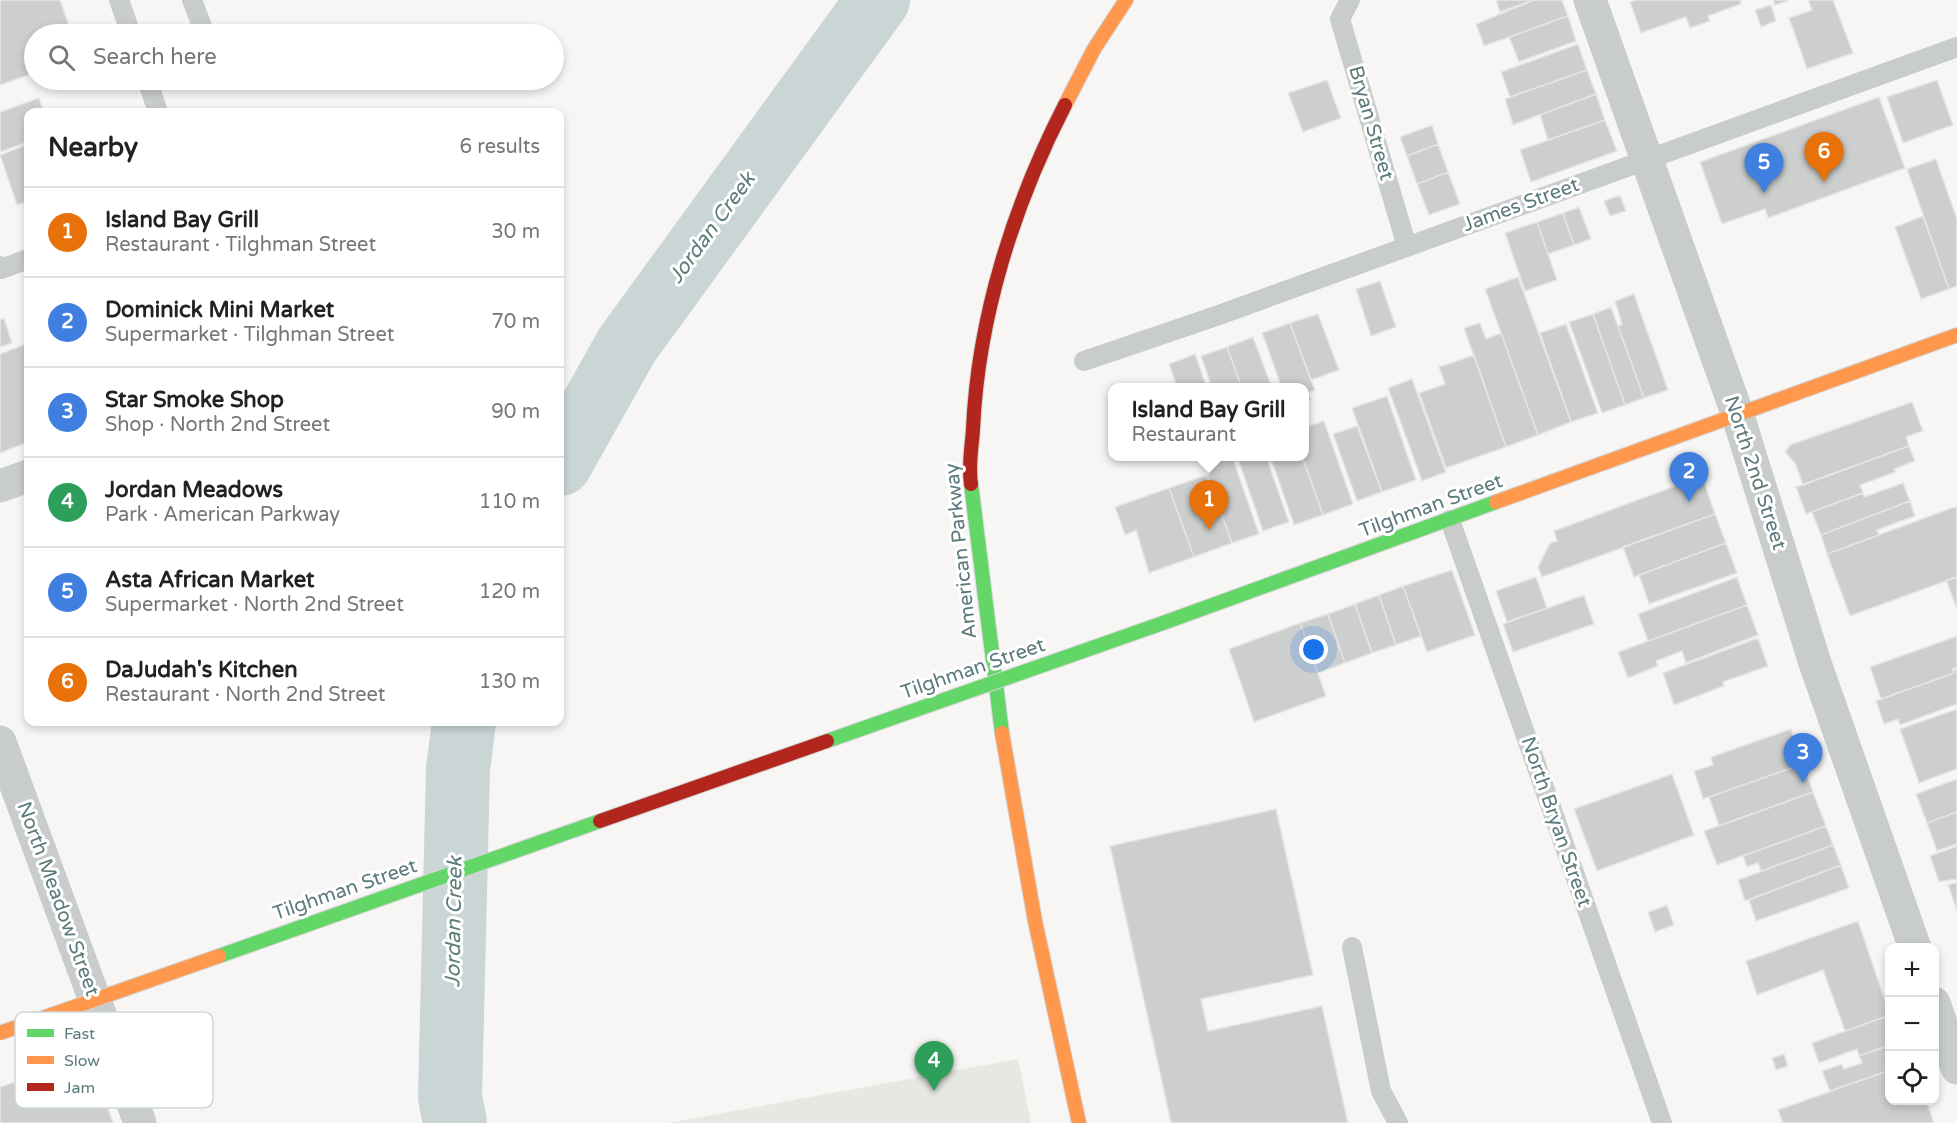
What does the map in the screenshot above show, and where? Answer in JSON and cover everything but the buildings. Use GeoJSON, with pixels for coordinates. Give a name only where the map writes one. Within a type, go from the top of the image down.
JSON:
{"type":"FeatureCollection","features":[{"type":"Feature","properties":{"kind":"main road","name":"American Parkway"},"geometry":{"type":"LineString","coordinates":[[1078,1123],[1035,921],[1003,740],[970,479],[974,401],[982,335],[1010,236],[1047,140],[1094,49],[1126,0]]}},
{"type":"Feature","properties":{"kind":"main road","name":"Tilghman Street"},"geometry":{"type":"LineString","coordinates":[[60,1012],[1163,623],[1957,335]]}},
{"type":"Feature","properties":{"kind":"main road","name":"Tilghman Street"},"geometry":{"type":"LineString","coordinates":[[0,1033],[15,1028]]}},
{"type":"Feature","properties":{"kind":"street","name":"North 2nd Street"},"geometry":{"type":"LineString","coordinates":[[1590,0],[1737,413],[1815,663],[1913,943]]}},
{"type":"Feature","properties":{"kind":"street"},"geometry":{"type":"LineString","coordinates":[[0,486],[24,477]]}},
{"type":"Feature","properties":{"kind":"street","name":"North Meadow Street"},"geometry":{"type":"LineString","coordinates":[[0,742],[99,1012]]}},
{"type":"Feature","properties":{"kind":"street"},"geometry":{"type":"LineString","coordinates":[[1939,1015],[1957,1068]]}},
{"type":"Feature","properties":{"kind":"street","name":"North Meadow Street"},"geometry":{"type":"LineString","coordinates":[[134,1108],[140,1123]]}},
{"type":"Feature","properties":{"kind":"lane"},"geometry":{"type":"LineString","coordinates":[[119,0],[127,24]]}},
{"type":"Feature","properties":{"kind":"lane"},"geometry":{"type":"LineString","coordinates":[[192,0],[201,24]]}},
{"type":"Feature","properties":{"kind":"lane","name":"Bryan Street"},"geometry":{"type":"LineString","coordinates":[[1350,0],[1340,19],[1407,247]]}},
{"type":"Feature","properties":{"kind":"lane","name":"James Street"},"geometry":{"type":"LineString","coordinates":[[1084,361],[1407,247],[1957,47]]}},
{"type":"Feature","properties":{"kind":"lane"},"geometry":{"type":"LineString","coordinates":[[150,90],[157,108]]}},
{"type":"Feature","properties":{"kind":"lane"},"geometry":{"type":"LineString","coordinates":[[0,266],[1,269],[24,260]]}},
{"type":"Feature","properties":{"kind":"lane","name":"North Bryan Street"},"geometry":{"type":"LineString","coordinates":[[1450,520],[1662,1123]]}},
{"type":"Feature","properties":{"kind":"lane"},"geometry":{"type":"LineString","coordinates":[[1352,947],[1381,1091],[1398,1123]]}},
{"type":"Feature","properties":{"kind":"shaded area"},"geometry":{"type":"Polygon","coordinates":[[[1018,1059],[1031,1123],[668,1123],[1018,1059]]]}},
{"type":"Feature","properties":{"kind":"waterway","name":"Jordan Creek"},"geometry":{"type":"LineString","coordinates":[[564,457],[627,345],[878,0]]}},
{"type":"Feature","properties":{"kind":"waterway","name":"Jordan Creek"},"geometry":{"type":"LineString","coordinates":[[455,1123],[450,1097],[458,769],[463,726]]}},
{"type":"Feature","properties":{"kind":"traffic: fast"},"geometry":{"type":"LineString","coordinates":[[971,484],[1002,733]]}},
{"type":"Feature","properties":{"kind":"traffic: fast"},"geometry":{"type":"LineString","coordinates":[[1163,623],[1496,502]]}},
{"type":"Feature","properties":{"kind":"traffic: fast"},"geometry":{"type":"LineString","coordinates":[[827,741],[1163,623]]}},
{"type":"Feature","properties":{"kind":"traffic: fast"},"geometry":{"type":"LineString","coordinates":[[219,956],[600,821]]}},
{"type":"Feature","properties":{"kind":"traffic: slow"},"geometry":{"type":"LineString","coordinates":[[1065,105],[1094,49],[1126,0]]}},
{"type":"Feature","properties":{"kind":"traffic: slow"},"geometry":{"type":"LineString","coordinates":[[1496,502],[1957,335]]}},
{"type":"Feature","properties":{"kind":"traffic: slow"},"geometry":{"type":"LineString","coordinates":[[1002,733],[1035,921],[1079,1123]]}},
{"type":"Feature","properties":{"kind":"traffic: slow"},"geometry":{"type":"LineString","coordinates":[[60,1012],[219,956]]}},
{"type":"Feature","properties":{"kind":"traffic: slow"},"geometry":{"type":"LineString","coordinates":[[0,1033],[15,1028]]}},
{"type":"Feature","properties":{"kind":"traffic: jam"},"geometry":{"type":"LineString","coordinates":[[971,484],[970,463],[976,387],[991,303],[1015,221],[1065,105]]}},
{"type":"Feature","properties":{"kind":"traffic: jam"},"geometry":{"type":"LineString","coordinates":[[600,821],[827,741]]}},
{"type":"Feature","properties":{"kind":"place","name":"DaJudah's Kitchen"},"geometry":{"type":"Point","coordinates":[1824,182]}},
{"type":"Feature","properties":{"kind":"place","name":"Asta African Market"},"geometry":{"type":"Point","coordinates":[1764,193]}},
{"type":"Feature","properties":{"kind":"place","name":"Dominick Mini Market"},"geometry":{"type":"Point","coordinates":[1689,502]}},
{"type":"Feature","properties":{"kind":"place","name":"Island Bay Grill"},"geometry":{"type":"Point","coordinates":[1209,530]}},
{"type":"Feature","properties":{"kind":"place","name":"Star Smoke Shop"},"geometry":{"type":"Point","coordinates":[1803,783]}},
{"type":"Feature","properties":{"kind":"place","name":"Jordan Meadows"},"geometry":{"type":"Point","coordinates":[934,1091]}}]}
